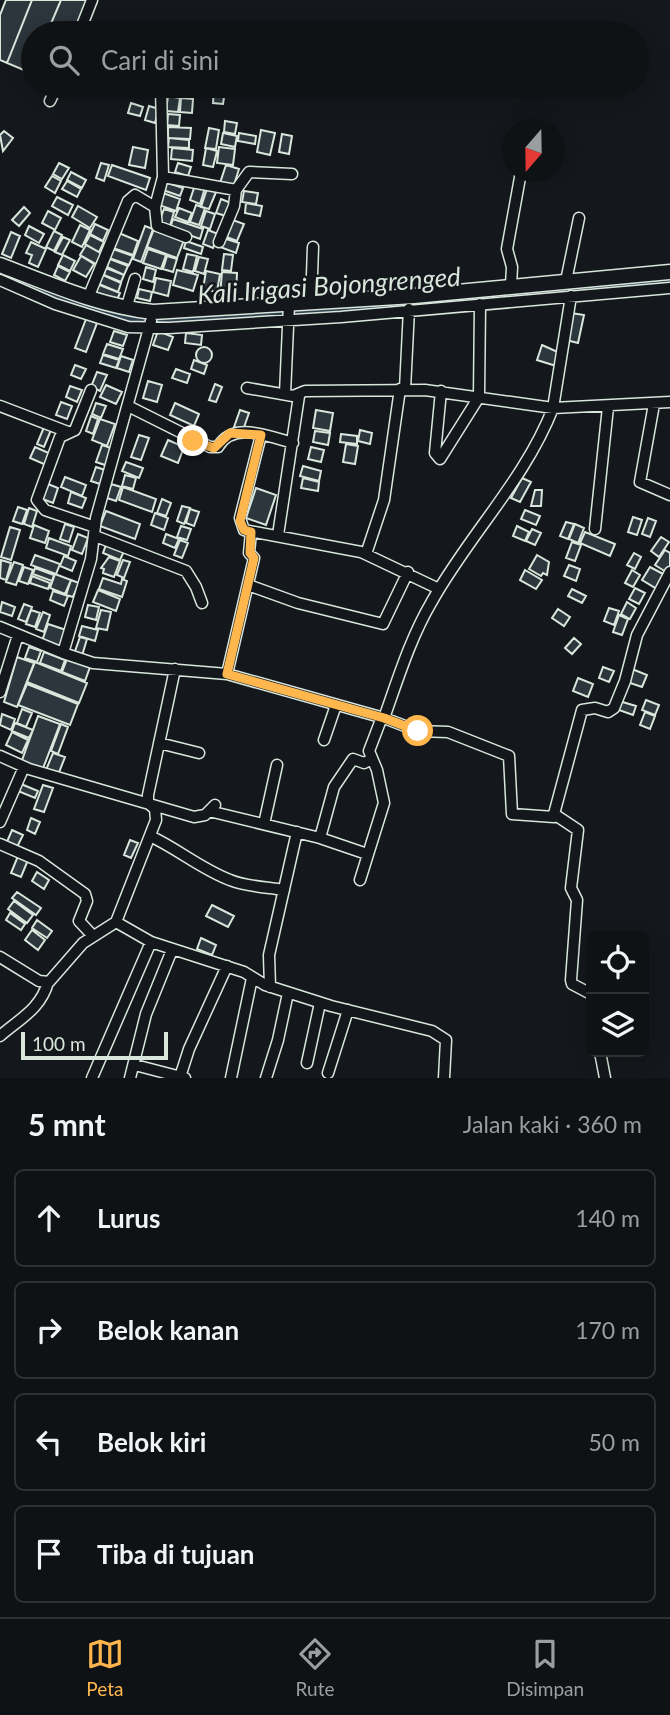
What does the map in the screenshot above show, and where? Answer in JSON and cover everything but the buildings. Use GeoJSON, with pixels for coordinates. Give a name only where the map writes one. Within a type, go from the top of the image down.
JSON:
{"type":"FeatureCollection","features":[{"type":"Feature","properties":{"kind":"main road"},"geometry":{"type":"LineString","coordinates":[[0,265],[152,320],[290,313],[310,303],[341,309],[413,304],[519,292],[566,281],[670,272]]}},
{"type":"Feature","properties":{"kind":"street"},"geometry":{"type":"LineString","coordinates":[[84,21],[92,0]]}},
{"type":"Feature","properties":{"kind":"street"},"geometry":{"type":"LineString","coordinates":[[161,98],[163,177],[155,207],[157,226],[186,237]]}},
{"type":"Feature","properties":{"kind":"street"},"geometry":{"type":"LineString","coordinates":[[219,243],[234,206],[236,190],[249,172],[292,174]]}},
{"type":"Feature","properties":{"kind":"street"},"geometry":{"type":"LineString","coordinates":[[163,177],[236,190]]}},
{"type":"Feature","properties":{"kind":"street"},"geometry":{"type":"LineString","coordinates":[[519,182],[507,249],[519,292]]}},
{"type":"Feature","properties":{"kind":"street"},"geometry":{"type":"LineString","coordinates":[[88,298],[128,201],[135,195],[155,207]]}},
{"type":"Feature","properties":{"kind":"street"},"geometry":{"type":"LineString","coordinates":[[566,281],[579,218]]}},
{"type":"Feature","properties":{"kind":"street"},"geometry":{"type":"LineString","coordinates":[[310,303],[313,247]]}},
{"type":"Feature","properties":{"kind":"street"},"geometry":{"type":"LineString","coordinates":[[126,309],[135,279]]}},
{"type":"Feature","properties":{"kind":"street"},"geometry":{"type":"LineString","coordinates":[[0,280],[93,317],[128,327],[152,320]]}},
{"type":"Feature","properties":{"kind":"street"},"geometry":{"type":"LineString","coordinates":[[366,554],[384,500],[403,389],[413,304],[480,304],[519,292],[571,296],[670,288]]}},
{"type":"Feature","properties":{"kind":"street"},"geometry":{"type":"LineString","coordinates":[[360,880],[384,803],[370,746],[408,652],[439,589],[526,464],[553,408],[571,296]]}},
{"type":"Feature","properties":{"kind":"street"},"geometry":{"type":"LineString","coordinates":[[441,391],[435,453],[440,459],[480,397],[480,304]]}},
{"type":"Feature","properties":{"kind":"street"},"geometry":{"type":"LineString","coordinates":[[285,394],[290,313],[341,309]]}},
{"type":"Feature","properties":{"kind":"street"},"geometry":{"type":"LineString","coordinates":[[63,653],[91,559],[95,532],[152,320]]}},
{"type":"Feature","properties":{"kind":"street"},"geometry":{"type":"LineString","coordinates":[[247,388],[299,396]]}},
{"type":"Feature","properties":{"kind":"street"},"geometry":{"type":"LineString","coordinates":[[91,390],[75,430],[60,437],[37,497],[38,503],[45,510],[186,571],[197,587],[202,603]]}},
{"type":"Feature","properties":{"kind":"street"},"geometry":{"type":"LineString","coordinates":[[278,535],[299,396],[305,391],[441,391],[553,408],[670,402]]}},
{"type":"Feature","properties":{"kind":"street"},"geometry":{"type":"LineString","coordinates":[[654,404],[640,482],[670,495]]}},
{"type":"Feature","properties":{"kind":"street"},"geometry":{"type":"LineString","coordinates":[[0,406],[68,432]]}},
{"type":"Feature","properties":{"kind":"street"},"geometry":{"type":"LineString","coordinates":[[128,406],[210,447],[218,447],[230,433],[261,435],[293,443]]}},
{"type":"Feature","properties":{"kind":"street"},"geometry":{"type":"LineString","coordinates":[[595,529],[608,407]]}},
{"type":"Feature","properties":{"kind":"street"},"geometry":{"type":"LineString","coordinates":[[261,435],[240,518],[242,528],[366,554],[439,589]]}},
{"type":"Feature","properties":{"kind":"street"},"geometry":{"type":"LineString","coordinates":[[227,674],[254,558],[250,553],[251,532]]}},
{"type":"Feature","properties":{"kind":"street"},"geometry":{"type":"LineString","coordinates":[[248,585],[298,603],[383,624],[408,572]]}},
{"type":"Feature","properties":{"kind":"street"},"geometry":{"type":"LineString","coordinates":[[554,817],[582,710],[595,708],[608,712],[614,708],[625,681],[637,635],[668,579]]}},
{"type":"Feature","properties":{"kind":"street"},"geometry":{"type":"LineString","coordinates":[[0,627],[93,663],[227,674],[383,717],[418,731],[448,732],[506,753],[509,756],[512,814],[554,817],[578,830],[571,888],[577,900],[571,979],[572,984],[586,991]]}},
{"type":"Feature","properties":{"kind":"street"},"geometry":{"type":"LineString","coordinates":[[0,692],[18,635]]}},
{"type":"Feature","properties":{"kind":"street"},"geometry":{"type":"LineString","coordinates":[[0,1036],[23,1021],[44,994],[48,982],[93,936],[116,922],[157,814],[148,803],[175,669]]}},
{"type":"Feature","properties":{"kind":"street"},"geometry":{"type":"LineString","coordinates":[[324,740],[336,705]]}},
{"type":"Feature","properties":{"kind":"street"},"geometry":{"type":"LineString","coordinates":[[159,743],[199,753]]}},
{"type":"Feature","properties":{"kind":"street"},"geometry":{"type":"LineString","coordinates":[[0,756],[24,767],[194,817],[201,817],[212,808],[367,854]]}},
{"type":"Feature","properties":{"kind":"street"},"geometry":{"type":"LineString","coordinates":[[320,838],[336,784],[345,775],[353,760],[364,763],[372,759]]}},
{"type":"Feature","properties":{"kind":"street"},"geometry":{"type":"LineString","coordinates":[[264,824],[277,765]]}},
{"type":"Feature","properties":{"kind":"street"},"geometry":{"type":"LineString","coordinates":[[0,822],[24,767]]}},
{"type":"Feature","properties":{"kind":"street"},"geometry":{"type":"LineString","coordinates":[[270,987],[270,955],[297,832]]}},
{"type":"Feature","properties":{"kind":"street"},"geometry":{"type":"LineString","coordinates":[[150,836],[177,848],[206,869],[227,879],[284,890]]}},
{"type":"Feature","properties":{"kind":"street"},"geometry":{"type":"LineString","coordinates":[[0,844],[39,861],[85,894],[87,901],[79,922],[93,936]]}},
{"type":"Feature","properties":{"kind":"street"},"geometry":{"type":"LineString","coordinates":[[116,922],[151,942],[227,967],[270,987],[320,1003],[418,1026],[444,1037],[447,1048],[444,1077],[458,1078]]}},
{"type":"Feature","properties":{"kind":"street"},"geometry":{"type":"LineString","coordinates":[[92,1078],[151,942]]}},
{"type":"Feature","properties":{"kind":"street"},"geometry":{"type":"LineString","coordinates":[[130,1078],[146,1014],[172,950]]}},
{"type":"Feature","properties":{"kind":"street"},"geometry":{"type":"LineString","coordinates":[[0,957],[33,978],[48,982]]}},
{"type":"Feature","properties":{"kind":"street"},"geometry":{"type":"LineString","coordinates":[[135,1065],[183,1078],[189,1049],[227,967]]}},
{"type":"Feature","properties":{"kind":"street"},"geometry":{"type":"LineString","coordinates":[[231,1078],[252,978]]}},
{"type":"Feature","properties":{"kind":"street"},"geometry":{"type":"LineString","coordinates":[[266,1078],[288,993]]}},
{"type":"Feature","properties":{"kind":"street"},"geometry":{"type":"LineString","coordinates":[[307,1063],[320,1003]]}},
{"type":"Feature","properties":{"kind":"street"},"geometry":{"type":"LineString","coordinates":[[328,1073],[348,1010]]}},
{"type":"Feature","properties":{"kind":"street"},"geometry":{"type":"LineString","coordinates":[[601,1057],[605,1078]]}},
{"type":"Feature","properties":{"kind":"waterway","name":"Kali Irigasi Bojongrenged"},"geometry":{"type":"LineString","coordinates":[[0,274],[74,305],[153,323],[670,282]]}},
{"type":"Feature","properties":{"kind":"route"},"geometry":{"type":"LineString","coordinates":[[193,441],[214,448],[230,433],[261,435],[240,518],[242,528],[251,532],[250,553],[254,558],[227,674],[384,718],[418,731]]}}]}
